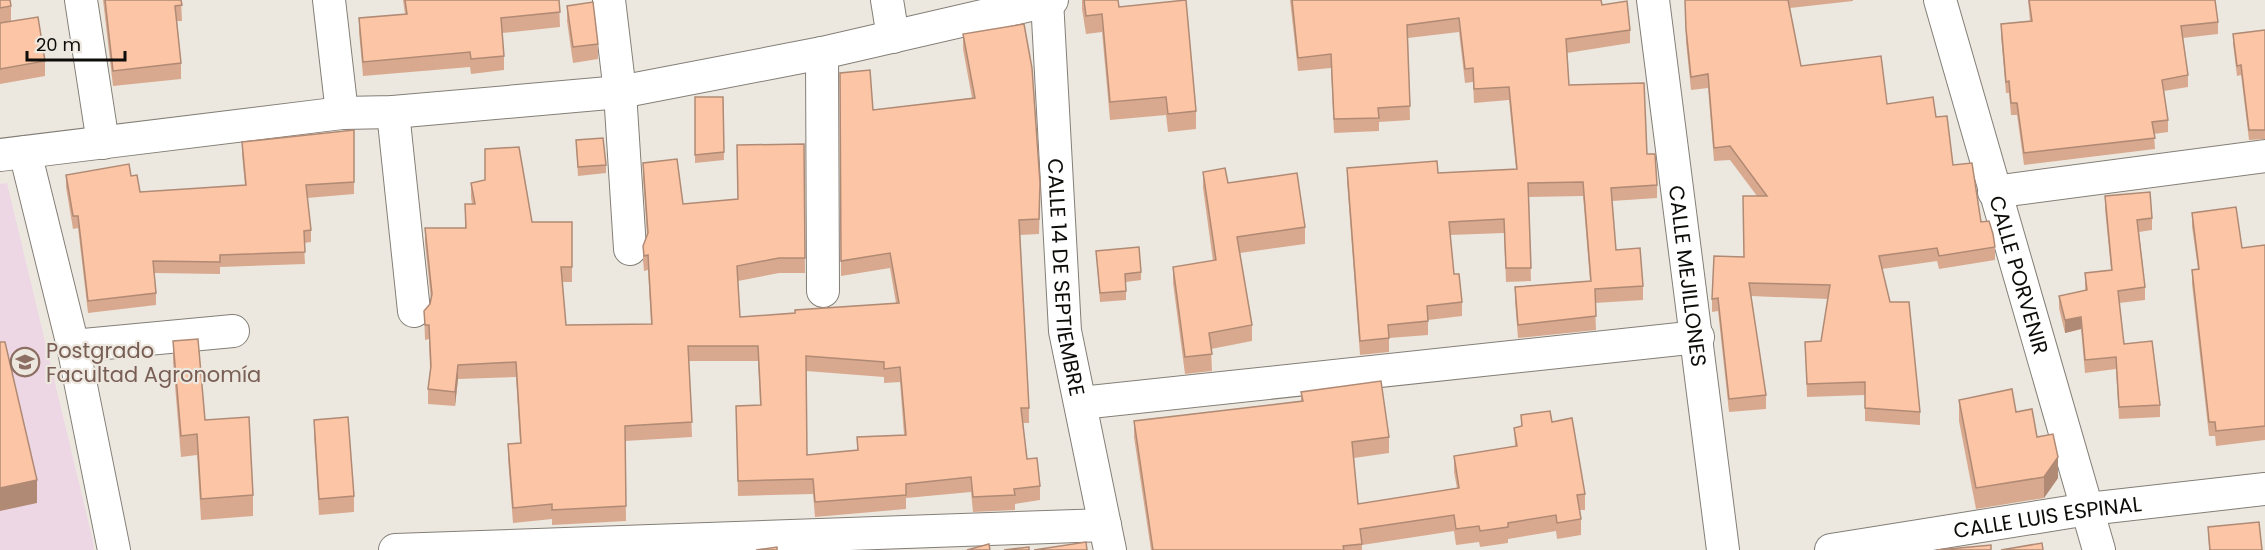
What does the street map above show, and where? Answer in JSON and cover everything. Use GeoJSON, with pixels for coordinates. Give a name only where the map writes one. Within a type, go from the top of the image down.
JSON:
{"type":"FeatureCollection","features":[{"type":"Feature","properties":{"kind":"street"},"geometry":{"type":"LineString","coordinates":[[81,0],[102,143]]}},
{"type":"Feature","properties":{"kind":"street"},"geometry":{"type":"LineString","coordinates":[[329,0],[342,113]]}},
{"type":"Feature","properties":{"kind":"street"},"geometry":{"type":"LineString","coordinates":[[609,0],[620,92],[630,249]]}},
{"type":"Feature","properties":{"kind":"street"},"geometry":{"type":"LineString","coordinates":[[887,0],[893,37]]}},
{"type":"Feature","properties":{"kind":"street","name":"CALLE MEJILLONES"},"geometry":{"type":"LineString","coordinates":[[1653,0],[1698,337],[1723,550]]}},
{"type":"Feature","properties":{"kind":"street","name":"CALLE PORVENIR"},"geometry":{"type":"LineString","coordinates":[[1940,0],[2098,550]]}},
{"type":"Feature","properties":{"kind":"street"},"geometry":{"type":"LineString","coordinates":[[114,550],[73,346],[13,153],[342,113],[393,112],[620,92],[822,53],[1049,1]]}},
{"type":"Feature","properties":{"kind":"street","name":"CALLE 14 DE SEPTIEMBRE"},"geometry":{"type":"LineString","coordinates":[[1049,1],[1065,331],[1108,538]]}},
{"type":"Feature","properties":{"kind":"street"},"geometry":{"type":"LineString","coordinates":[[822,53],[823,291]]}},
{"type":"Feature","properties":{"kind":"street"},"geometry":{"type":"LineString","coordinates":[[393,112],[414,310]]}},
{"type":"Feature","properties":{"kind":"street"},"geometry":{"type":"LineString","coordinates":[[1994,192],[2265,156]]}},
{"type":"Feature","properties":{"kind":"street"},"geometry":{"type":"LineString","coordinates":[[73,346],[233,331]]}},
{"type":"Feature","properties":{"kind":"street"},"geometry":{"type":"LineString","coordinates":[[1081,403],[1698,337]]}},
{"type":"Feature","properties":{"kind":"street","name":"CALLE LUIS ESPINAL"},"geometry":{"type":"LineString","coordinates":[[1831,550],[2088,509],[2265,489]]}},
{"type":"Feature","properties":{"kind":"street"},"geometry":{"type":"LineString","coordinates":[[395,550],[1108,538]]}},
{"type":"Feature","properties":{"kind":"shaded area","name":"Postgrado Facultad Agronomía"},"geometry":{"type":"Polygon","coordinates":[[[7,183],[94,550],[0,550],[0,184],[7,183]]]}},
{"type":"Feature","properties":{"kind":"building"},"geometry":{"type":"Polygon","coordinates":[[[0,0],[10,0],[11,6],[0,8],[0,0]]]}},
{"type":"Feature","properties":{"kind":"building"},"geometry":{"type":"Polygon","coordinates":[[[105,0],[181,0],[182,5],[175,6],[181,63],[113,71],[105,0]]]}},
{"type":"Feature","properties":{"kind":"building"},"geometry":{"type":"Polygon","coordinates":[[[405,0],[559,0],[560,12],[501,18],[504,56],[471,59],[470,52],[363,62],[359,18],[407,14],[405,0]]]}},
{"type":"Feature","properties":{"kind":"building"},"geometry":{"type":"Polygon","coordinates":[[[1084,0],[1118,0],[1119,7],[1186,0],[1196,111],[1168,114],[1166,97],[1110,102],[1102,14],[1086,16],[1084,0]]]}},
{"type":"Feature","properties":{"kind":"building"},"geometry":{"type":"Polygon","coordinates":[[[1292,0],[1601,0],[1602,5],[1627,1],[1630,30],[1566,39],[1569,85],[1644,83],[1647,154],[1655,154],[1657,185],[1611,188],[1616,250],[1640,248],[1643,286],[1595,289],[1596,316],[1518,325],[1515,287],[1591,281],[1583,182],[1528,183],[1531,268],[1506,268],[1504,219],[1449,222],[1454,274],[1459,274],[1462,302],[1427,306],[1428,321],[1388,325],[1389,338],[1360,341],[1347,168],[1437,161],[1438,173],[1517,169],[1509,87],[1474,89],[1473,68],[1465,69],[1459,18],[1407,25],[1410,106],[1378,108],[1379,118],[1334,119],[1331,54],[1298,58],[1292,0]]]}},
{"type":"Feature","properties":{"kind":"building"},"geometry":{"type":"Polygon","coordinates":[[[1685,0],[1788,0],[1801,66],[1881,56],[1887,104],[1933,97],[1936,117],[1947,116],[1953,165],[1972,163],[1981,222],[1989,221],[1995,247],[1939,256],[1937,248],[1879,256],[1890,302],[1909,302],[1920,412],[1865,408],[1865,382],[1807,384],[1805,342],[1821,341],[1830,285],[1749,283],[1766,395],[1729,399],[1718,298],[1712,299],[1714,256],[1744,257],[1743,196],[1767,196],[1730,146],[1714,148],[1708,74],[1691,77],[1685,0]]]}},
{"type":"Feature","properties":{"kind":"building"},"geometry":{"type":"Polygon","coordinates":[[[2029,0],[2215,0],[2218,22],[2181,26],[2188,75],[2162,80],[2168,120],[2152,122],[2155,138],[2024,153],[2017,103],[2011,103],[2009,81],[2006,82],[2001,24],[2032,21],[2029,0]]]}},
{"type":"Feature","properties":{"kind":"building"},"geometry":{"type":"Polygon","coordinates":[[[593,2],[598,44],[573,47],[567,6],[593,2]]]}},
{"type":"Feature","properties":{"kind":"building"},"geometry":{"type":"Polygon","coordinates":[[[38,17],[45,61],[0,69],[0,23],[38,17]]]}},
{"type":"Feature","properties":{"kind":"building"},"geometry":{"type":"Polygon","coordinates":[[[1024,24],[1032,68],[1040,183],[1039,219],[1019,220],[1029,408],[1021,408],[1027,459],[1037,458],[1040,486],[1014,489],[1015,495],[973,497],[971,477],[906,484],[906,495],[815,502],[813,479],[738,481],[736,406],[761,405],[758,346],[688,346],[692,422],[625,426],[626,506],[552,510],[552,504],[513,508],[508,444],[521,443],[516,362],[458,365],[455,392],[428,389],[431,366],[429,325],[425,325],[424,311],[430,304],[432,294],[425,228],[466,228],[465,204],[475,204],[471,183],[485,180],[485,149],[519,147],[532,222],[572,222],[572,267],[561,267],[566,325],[652,324],[648,255],[644,256],[643,246],[648,233],[643,163],[677,159],[683,204],[738,199],[737,145],[804,144],[805,258],[779,258],[737,266],[740,317],[795,313],[795,310],[899,303],[890,253],[841,261],[840,73],[870,70],[873,110],[975,98],[963,34],[1024,24]],[[806,356],[807,455],[858,450],[857,437],[906,435],[900,367],[884,369],[884,362],[806,356]]]}},
{"type":"Feature","properties":{"kind":"building"},"geometry":{"type":"Polygon","coordinates":[[[2265,30],[2265,130],[2249,130],[2241,65],[2237,66],[2233,34],[2265,30]]]}},
{"type":"Feature","properties":{"kind":"building"},"geometry":{"type":"Polygon","coordinates":[[[695,97],[723,97],[724,152],[695,155],[695,97]]]}},
{"type":"Feature","properties":{"kind":"building"},"geometry":{"type":"Polygon","coordinates":[[[354,130],[354,182],[306,185],[311,230],[304,231],[305,252],[220,255],[220,262],[153,261],[156,293],[88,301],[78,216],[73,216],[66,175],[129,164],[131,176],[137,175],[140,192],[246,185],[242,142],[354,130]]]}},
{"type":"Feature","properties":{"kind":"building"},"geometry":{"type":"Polygon","coordinates":[[[603,138],[606,165],[578,167],[576,140],[603,138]]]}},
{"type":"Feature","properties":{"kind":"building"},"geometry":{"type":"Polygon","coordinates":[[[1225,168],[1228,183],[1297,173],[1305,227],[1237,237],[1252,325],[1209,333],[1212,354],[1185,357],[1173,267],[1216,260],[1203,172],[1225,168]]]}},
{"type":"Feature","properties":{"kind":"building"},"geometry":{"type":"Polygon","coordinates":[[[2150,192],[2152,218],[2137,220],[2145,287],[2118,291],[2124,344],[2152,341],[2160,405],[2119,407],[2116,357],[2085,360],[2081,317],[2065,320],[2059,296],[2087,290],[2085,273],[2112,270],[2105,196],[2150,192]]]}},
{"type":"Feature","properties":{"kind":"building"},"geometry":{"type":"Polygon","coordinates":[[[2236,207],[2242,248],[2265,245],[2265,426],[2216,431],[2215,422],[2209,422],[2192,270],[2199,269],[2192,213],[2236,207]]]}},
{"type":"Feature","properties":{"kind":"building"},"geometry":{"type":"Polygon","coordinates":[[[1139,247],[1141,272],[1125,274],[1126,291],[1100,293],[1096,251],[1139,247]]]}},
{"type":"Feature","properties":{"kind":"building"},"geometry":{"type":"Polygon","coordinates":[[[198,339],[205,420],[249,417],[253,495],[201,499],[197,434],[181,436],[173,341],[198,339]]]}},
{"type":"Feature","properties":{"kind":"building"},"geometry":{"type":"Polygon","coordinates":[[[0,342],[5,342],[37,480],[0,488],[0,342]]]}},
{"type":"Feature","properties":{"kind":"building"},"geometry":{"type":"Polygon","coordinates":[[[1381,381],[1389,437],[1352,442],[1358,504],[1459,488],[1454,456],[1517,446],[1514,428],[1522,426],[1521,415],[1550,411],[1552,422],[1572,418],[1585,494],[1577,495],[1581,519],[1557,523],[1556,515],[1508,523],[1508,527],[1480,531],[1479,526],[1456,529],[1454,515],[1360,529],[1362,544],[1343,546],[1344,550],[1153,550],[1134,421],[1303,401],[1301,392],[1381,381]]]}},
{"type":"Feature","properties":{"kind":"building"},"geometry":{"type":"Polygon","coordinates":[[[2012,389],[2016,412],[2032,409],[2037,437],[2053,434],[2058,457],[2044,477],[1976,488],[1959,400],[2012,389]]]}},
{"type":"Feature","properties":{"kind":"building"},"geometry":{"type":"Polygon","coordinates":[[[348,417],[354,496],[319,499],[314,420],[348,417]]]}},
{"type":"Feature","properties":{"kind":"building"},"geometry":{"type":"Polygon","coordinates":[[[2259,522],[2262,550],[2210,550],[2208,527],[2259,522]]]}},
{"type":"Feature","properties":{"kind":"building"},"geometry":{"type":"Polygon","coordinates":[[[1086,542],[1087,550],[1034,550],[1086,542]]]}},
{"type":"Feature","properties":{"kind":"building"},"geometry":{"type":"Polygon","coordinates":[[[2042,543],[2043,550],[2001,550],[2042,543]]]}},
{"type":"Feature","properties":{"kind":"building"},"geometry":{"type":"Polygon","coordinates":[[[989,544],[990,550],[967,550],[989,544]]]}},
{"type":"Feature","properties":{"kind":"building"},"geometry":{"type":"Polygon","coordinates":[[[1991,545],[1991,550],[1937,550],[1991,545]]]}},
{"type":"Feature","properties":{"kind":"building"},"geometry":{"type":"Polygon","coordinates":[[[777,547],[777,550],[756,550],[777,547]]]}},
{"type":"Feature","properties":{"kind":"building"},"geometry":{"type":"Polygon","coordinates":[[[1029,547],[1029,550],[1004,550],[1029,547]]]}},
{"type":"Feature","properties":{"kind":"place","name":"Postgrado Facultad Agronomía"},"geometry":{"type":"Point","coordinates":[25,362]}}]}
